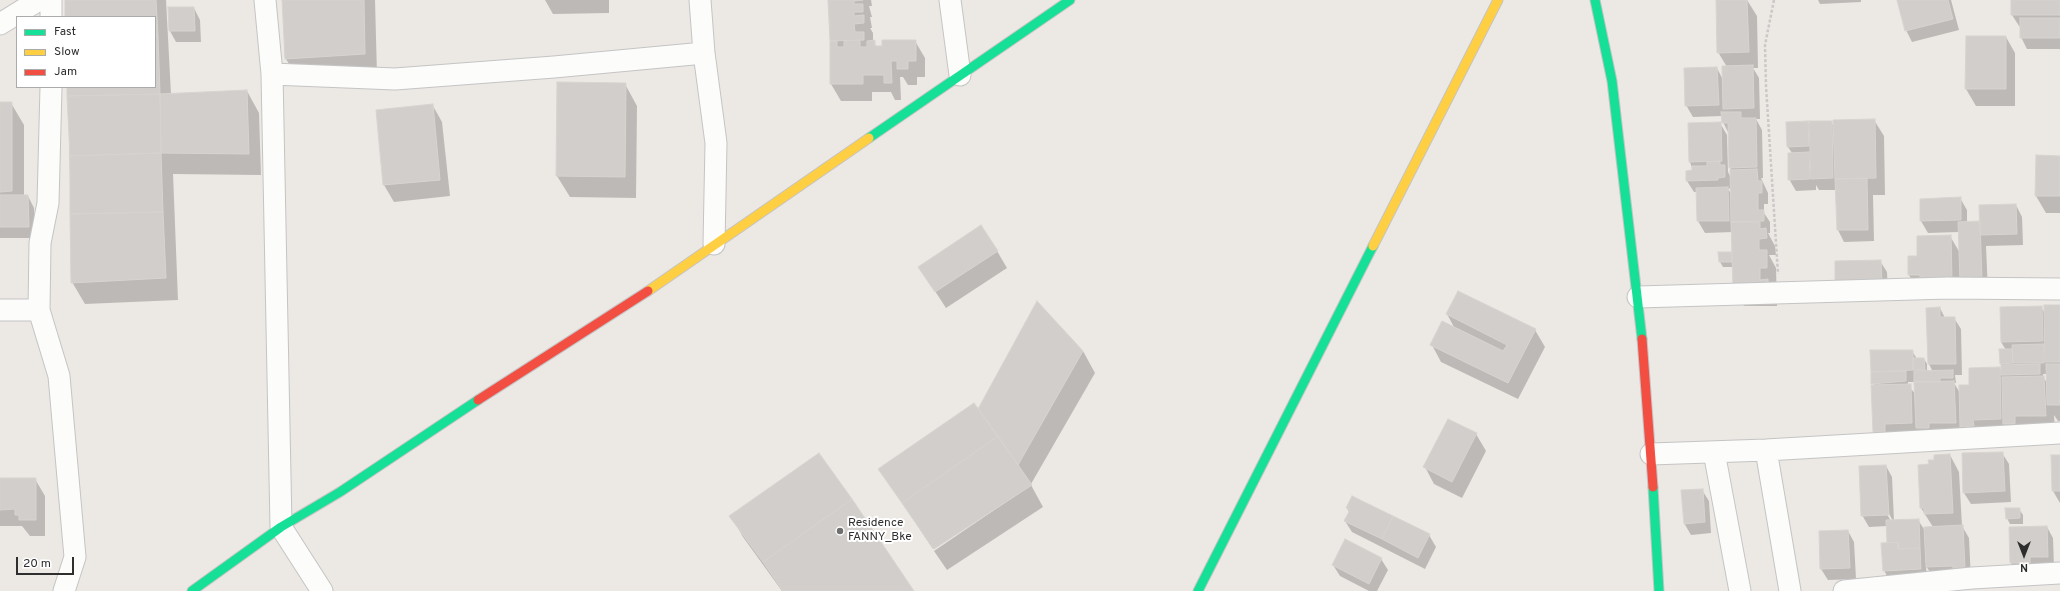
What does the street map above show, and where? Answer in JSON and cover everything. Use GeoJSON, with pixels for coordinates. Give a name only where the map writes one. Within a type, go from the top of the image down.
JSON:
{"type":"FeatureCollection","features":[{"type":"Feature","properties":{"kind":"street"},"geometry":{"type":"LineString","coordinates":[[0,24],[39,0]]}},
{"type":"Feature","properties":{"kind":"street"},"geometry":{"type":"LineString","coordinates":[[51,0],[51,16]]}},
{"type":"Feature","properties":{"kind":"street"},"geometry":{"type":"LineString","coordinates":[[265,0],[272,74],[281,527],[322,591]]}},
{"type":"Feature","properties":{"kind":"street"},"geometry":{"type":"LineString","coordinates":[[700,0],[704,53],[716,143],[714,244]]}},
{"type":"Feature","properties":{"kind":"street"},"geometry":{"type":"LineString","coordinates":[[950,0],[960,75]]}},
{"type":"Feature","properties":{"kind":"street"},"geometry":{"type":"LineString","coordinates":[[192,591],[281,527],[340,492],[438,425],[643,294],[1070,0]]}},
{"type":"Feature","properties":{"kind":"street"},"geometry":{"type":"LineString","coordinates":[[1198,591],[1498,0]]}},
{"type":"Feature","properties":{"kind":"street"},"geometry":{"type":"LineString","coordinates":[[1595,0],[1612,81],[1638,297],[1651,454],[1659,591]]}},
{"type":"Feature","properties":{"kind":"street"},"geometry":{"type":"LineString","coordinates":[[272,74],[395,79],[554,67],[704,53]]}},
{"type":"Feature","properties":{"kind":"street"},"geometry":{"type":"LineString","coordinates":[[51,88],[48,202],[40,243],[39,310],[59,376],[75,557],[64,591]]}},
{"type":"Feature","properties":{"kind":"street"},"geometry":{"type":"LineString","coordinates":[[1638,297],[1948,288],[2060,289]]}},
{"type":"Feature","properties":{"kind":"street"},"geometry":{"type":"LineString","coordinates":[[0,310],[39,310]]}},
{"type":"Feature","properties":{"kind":"street"},"geometry":{"type":"LineString","coordinates":[[1651,454],[1766,450],[2060,433]]}},
{"type":"Feature","properties":{"kind":"street"},"geometry":{"type":"LineString","coordinates":[[1766,450],[1790,591]]}},
{"type":"Feature","properties":{"kind":"street"},"geometry":{"type":"LineString","coordinates":[[1714,452],[1740,591]]}},
{"type":"Feature","properties":{"kind":"street"},"geometry":{"type":"LineString","coordinates":[[1844,591],[1972,578],[2060,573]]}},
{"type":"Feature","properties":{"kind":"path"},"geometry":{"type":"LineString","coordinates":[[1774,0],[1765,45],[1766,86],[1779,293]]}},
{"type":"Feature","properties":{"kind":"building"},"geometry":{"type":"Polygon","coordinates":[[[65,0],[156,0],[158,36],[156,36],[156,16],[65,16],[65,0]]]}},
{"type":"Feature","properties":{"kind":"building"},"geometry":{"type":"Polygon","coordinates":[[[282,0],[364,0],[365,54],[285,59],[282,0]]]}},
{"type":"Feature","properties":{"kind":"building"},"geometry":{"type":"Polygon","coordinates":[[[828,0],[863,0],[854,1],[854,4],[863,4],[863,12],[854,12],[854,16],[864,15],[864,23],[854,24],[855,32],[864,32],[864,40],[830,41],[828,0]]]}},
{"type":"Feature","properties":{"kind":"building"},"geometry":{"type":"Polygon","coordinates":[[[1716,0],[1747,0],[1749,52],[1717,53],[1716,0]]]}},
{"type":"Feature","properties":{"kind":"building"},"geometry":{"type":"Polygon","coordinates":[[[1897,0],[1948,0],[1953,19],[1905,31],[1897,0]]]}},
{"type":"Feature","properties":{"kind":"building"},"geometry":{"type":"Polygon","coordinates":[[[2011,0],[2060,0],[2060,15],[2011,15],[2011,0]]]}},
{"type":"Feature","properties":{"kind":"building"},"geometry":{"type":"Polygon","coordinates":[[[168,7],[194,7],[195,31],[169,31],[168,7]]]}},
{"type":"Feature","properties":{"kind":"building"},"geometry":{"type":"Polygon","coordinates":[[[2020,18],[2060,18],[2060,38],[2020,38],[2020,18]]]}},
{"type":"Feature","properties":{"kind":"building"},"geometry":{"type":"Polygon","coordinates":[[[156,36],[158,36],[160,94],[67,96],[67,88],[156,88],[156,36]]]}},
{"type":"Feature","properties":{"kind":"building"},"geometry":{"type":"Polygon","coordinates":[[[1966,36],[2006,36],[2006,89],[1965,89],[1966,36]]]}},
{"type":"Feature","properties":{"kind":"building"},"geometry":{"type":"Polygon","coordinates":[[[860,40],[860,47],[867,47],[867,41],[875,40],[875,46],[882,46],[882,40],[916,40],[916,61],[908,61],[908,69],[897,69],[897,61],[891,61],[892,83],[884,83],[884,75],[863,75],[863,84],[830,84],[830,41],[837,41],[837,47],[844,47],[844,41],[860,40]]]}},
{"type":"Feature","properties":{"kind":"building"},"geometry":{"type":"Polygon","coordinates":[[[1753,65],[1754,108],[1723,109],[1722,66],[1753,65]]]}},
{"type":"Feature","properties":{"kind":"building"},"geometry":{"type":"Polygon","coordinates":[[[1717,67],[1719,105],[1685,106],[1684,68],[1717,67]]]}},
{"type":"Feature","properties":{"kind":"building"},"geometry":{"type":"Polygon","coordinates":[[[557,82],[626,83],[625,177],[556,176],[557,82]]]}},
{"type":"Feature","properties":{"kind":"building"},"geometry":{"type":"Polygon","coordinates":[[[247,90],[249,154],[161,153],[160,94],[247,90]]]}},
{"type":"Feature","properties":{"kind":"building"},"geometry":{"type":"Polygon","coordinates":[[[160,94],[161,153],[70,156],[67,96],[160,94]]]}},
{"type":"Feature","properties":{"kind":"building"},"geometry":{"type":"Polygon","coordinates":[[[0,102],[12,102],[12,191],[0,192],[0,102]]]}},
{"type":"Feature","properties":{"kind":"building"},"geometry":{"type":"Polygon","coordinates":[[[433,104],[440,180],[383,185],[376,110],[433,104]]]}},
{"type":"Feature","properties":{"kind":"building"},"geometry":{"type":"Polygon","coordinates":[[[1721,112],[1741,112],[1741,118],[1756,118],[1757,167],[1729,168],[1728,123],[1722,123],[1721,112]]]}},
{"type":"Feature","properties":{"kind":"building"},"geometry":{"type":"Polygon","coordinates":[[[1875,119],[1876,178],[1835,179],[1833,120],[1875,119]]]}},
{"type":"Feature","properties":{"kind":"building"},"geometry":{"type":"Polygon","coordinates":[[[1808,121],[1809,146],[1787,147],[1786,122],[1808,121]]]}},
{"type":"Feature","properties":{"kind":"building"},"geometry":{"type":"Polygon","coordinates":[[[1809,121],[1832,121],[1833,178],[1811,179],[1809,121]]]}},
{"type":"Feature","properties":{"kind":"building"},"geometry":{"type":"Polygon","coordinates":[[[1721,122],[1722,161],[1689,162],[1688,123],[1721,122]]]}},
{"type":"Feature","properties":{"kind":"building"},"geometry":{"type":"Polygon","coordinates":[[[1809,152],[1810,179],[1788,180],[1788,153],[1809,152]]]}},
{"type":"Feature","properties":{"kind":"building"},"geometry":{"type":"Polygon","coordinates":[[[161,153],[163,212],[70,214],[70,156],[161,153]]]}},
{"type":"Feature","properties":{"kind":"building"},"geometry":{"type":"Polygon","coordinates":[[[2036,155],[2060,156],[2060,196],[2035,196],[2036,155]]]}},
{"type":"Feature","properties":{"kind":"building"},"geometry":{"type":"Polygon","coordinates":[[[1720,161],[1720,165],[1725,165],[1725,177],[1718,178],[1718,180],[1686,181],[1686,171],[1692,170],[1692,166],[1707,166],[1707,162],[1720,161]]]}},
{"type":"Feature","properties":{"kind":"building"},"geometry":{"type":"Polygon","coordinates":[[[1757,169],[1758,181],[1762,181],[1762,193],[1758,193],[1758,210],[1764,210],[1764,221],[1731,222],[1730,170],[1757,169]]]}},
{"type":"Feature","properties":{"kind":"building"},"geometry":{"type":"Polygon","coordinates":[[[1867,178],[1868,230],[1837,230],[1835,179],[1867,178]]]}},
{"type":"Feature","properties":{"kind":"building"},"geometry":{"type":"Polygon","coordinates":[[[1728,187],[1729,221],[1697,221],[1696,188],[1728,187]]]}},
{"type":"Feature","properties":{"kind":"building"},"geometry":{"type":"Polygon","coordinates":[[[0,195],[28,195],[29,227],[0,227],[0,195]]]}},
{"type":"Feature","properties":{"kind":"building"},"geometry":{"type":"Polygon","coordinates":[[[1961,197],[1961,220],[1920,221],[1920,199],[1961,197]]]}},
{"type":"Feature","properties":{"kind":"building"},"geometry":{"type":"Polygon","coordinates":[[[2016,204],[2017,234],[1980,235],[1979,205],[2016,204]]]}},
{"type":"Feature","properties":{"kind":"building"},"geometry":{"type":"Polygon","coordinates":[[[163,212],[166,278],[71,283],[70,214],[163,212]]]}},
{"type":"Feature","properties":{"kind":"building"},"geometry":{"type":"Polygon","coordinates":[[[1980,221],[1982,281],[1960,281],[1958,222],[1980,221]]]}},
{"type":"Feature","properties":{"kind":"building"},"geometry":{"type":"Polygon","coordinates":[[[1731,222],[1760,222],[1760,229],[1766,228],[1767,238],[1759,239],[1759,250],[1767,250],[1767,268],[1760,268],[1760,280],[1768,279],[1768,289],[1733,290],[1731,222]]]}},
{"type":"Feature","properties":{"kind":"building"},"geometry":{"type":"Polygon","coordinates":[[[981,225],[998,251],[935,292],[918,267],[981,225]]]}},
{"type":"Feature","properties":{"kind":"building"},"geometry":{"type":"Polygon","coordinates":[[[1951,235],[1952,281],[1920,282],[1920,275],[1908,275],[1908,256],[1917,256],[1917,236],[1951,235]]]}},
{"type":"Feature","properties":{"kind":"building"},"geometry":{"type":"Polygon","coordinates":[[[1718,252],[1732,252],[1732,262],[1719,262],[1718,252]]]}},
{"type":"Feature","properties":{"kind":"building"},"geometry":{"type":"Polygon","coordinates":[[[1881,260],[1882,284],[1835,285],[1835,261],[1881,260]]]}},
{"type":"Feature","properties":{"kind":"building"},"geometry":{"type":"Polygon","coordinates":[[[1458,291],[1536,329],[1508,383],[1430,345],[1442,321],[1503,351],[1507,345],[1446,314],[1458,291]]]}},
{"type":"Feature","properties":{"kind":"building"},"geometry":{"type":"Polygon","coordinates":[[[1037,301],[1083,351],[1018,465],[978,409],[1037,301]]]}},
{"type":"Feature","properties":{"kind":"building"},"geometry":{"type":"Polygon","coordinates":[[[2044,305],[2060,305],[2060,362],[2045,362],[2044,305]]]}},
{"type":"Feature","properties":{"kind":"building"},"geometry":{"type":"Polygon","coordinates":[[[2042,306],[2043,341],[2001,342],[2000,307],[2042,306]]]}},
{"type":"Feature","properties":{"kind":"building"},"geometry":{"type":"Polygon","coordinates":[[[1940,307],[1940,317],[1955,317],[1956,364],[1928,364],[1926,308],[1940,307]]]}},
{"type":"Feature","properties":{"kind":"building"},"geometry":{"type":"Polygon","coordinates":[[[2044,344],[2044,363],[2013,363],[2012,345],[2044,344]]]}},
{"type":"Feature","properties":{"kind":"building"},"geometry":{"type":"Polygon","coordinates":[[[1999,349],[2012,349],[2013,363],[2000,364],[1999,349]]]}},
{"type":"Feature","properties":{"kind":"building"},"geometry":{"type":"Polygon","coordinates":[[[1870,350],[1913,350],[1913,370],[1871,372],[1870,350]]]}},
{"type":"Feature","properties":{"kind":"building"},"geometry":{"type":"Polygon","coordinates":[[[1913,358],[1924,358],[1925,370],[1913,370],[1913,358]]]}},
{"type":"Feature","properties":{"kind":"building"},"geometry":{"type":"Polygon","coordinates":[[[2040,364],[2040,374],[2001,375],[2001,365],[2040,364]]]}},
{"type":"Feature","properties":{"kind":"building"},"geometry":{"type":"Polygon","coordinates":[[[2046,364],[2060,364],[2060,405],[2047,405],[2046,364]]]}},
{"type":"Feature","properties":{"kind":"building"},"geometry":{"type":"Polygon","coordinates":[[[2000,367],[2001,419],[1973,420],[1974,426],[1960,427],[1959,385],[1969,385],[1969,368],[2000,367]]]}},
{"type":"Feature","properties":{"kind":"building"},"geometry":{"type":"Polygon","coordinates":[[[1953,370],[1953,378],[1940,378],[1940,382],[1914,382],[1914,371],[1953,370]]]}},
{"type":"Feature","properties":{"kind":"building"},"geometry":{"type":"Polygon","coordinates":[[[1906,371],[1906,381],[1871,384],[1871,372],[1906,371]]]}},
{"type":"Feature","properties":{"kind":"building"},"geometry":{"type":"Polygon","coordinates":[[[2044,376],[2046,416],[2015,416],[2015,424],[2003,424],[2002,377],[2044,376]]]}},
{"type":"Feature","properties":{"kind":"building"},"geometry":{"type":"Polygon","coordinates":[[[1954,381],[1956,423],[1929,423],[1929,428],[1916,428],[1914,382],[1954,381]]]}},
{"type":"Feature","properties":{"kind":"building"},"geometry":{"type":"Polygon","coordinates":[[[1911,384],[1912,423],[1885,424],[1885,432],[1873,432],[1871,385],[1911,384]]]}},
{"type":"Feature","properties":{"kind":"building"},"geometry":{"type":"Polygon","coordinates":[[[974,403],[998,436],[902,503],[878,469],[974,403]]]}},
{"type":"Feature","properties":{"kind":"building"},"geometry":{"type":"Polygon","coordinates":[[[1448,419],[1477,433],[1452,482],[1423,467],[1448,419]]]}},
{"type":"Feature","properties":{"kind":"building"},"geometry":{"type":"Polygon","coordinates":[[[998,436],[1032,485],[934,549],[902,503],[998,436]]]}},
{"type":"Feature","properties":{"kind":"building"},"geometry":{"type":"Polygon","coordinates":[[[2003,452],[2005,491],[1963,493],[1962,453],[2003,452]]]}},
{"type":"Feature","properties":{"kind":"building"},"geometry":{"type":"Polygon","coordinates":[[[819,453],[852,499],[763,562],[729,516],[819,453]]]}},
{"type":"Feature","properties":{"kind":"building"},"geometry":{"type":"Polygon","coordinates":[[[1950,454],[1953,513],[1924,514],[1924,508],[1920,508],[1918,465],[1929,464],[1928,460],[1934,460],[1934,455],[1950,454]]]}},
{"type":"Feature","properties":{"kind":"building"},"geometry":{"type":"Polygon","coordinates":[[[2051,455],[2060,455],[2060,491],[2052,491],[2051,455]]]}},
{"type":"Feature","properties":{"kind":"building"},"geometry":{"type":"Polygon","coordinates":[[[1886,465],[1889,515],[1861,516],[1859,466],[1886,465]]]}},
{"type":"Feature","properties":{"kind":"building"},"geometry":{"type":"Polygon","coordinates":[[[0,478],[36,478],[36,520],[19,520],[19,515],[15,515],[15,509],[0,510],[0,478]]]}},
{"type":"Feature","properties":{"kind":"building"},"geometry":{"type":"Polygon","coordinates":[[[1703,489],[1705,522],[1684,524],[1681,490],[1703,489]]]}},
{"type":"Feature","properties":{"kind":"building"},"geometry":{"type":"Polygon","coordinates":[[[1352,496],[1393,516],[1382,539],[1344,521],[1350,510],[1346,508],[1352,496]]]}},
{"type":"Feature","properties":{"kind":"building","name":"Residence FANNY_Bke"},"geometry":{"type":"Polygon","coordinates":[[[852,499],[914,591],[783,591],[763,562],[852,499]]]}},
{"type":"Feature","properties":{"kind":"building"},"geometry":{"type":"Polygon","coordinates":[[[2005,508],[2020,508],[2020,518],[2006,519],[2005,508]]]}},
{"type":"Feature","properties":{"kind":"building"},"geometry":{"type":"Polygon","coordinates":[[[1393,516],[1430,534],[1418,558],[1382,539],[1393,516]]]}},
{"type":"Feature","properties":{"kind":"building"},"geometry":{"type":"Polygon","coordinates":[[[1919,519],[1920,548],[1898,549],[1898,542],[1887,543],[1886,520],[1919,519]]]}},
{"type":"Feature","properties":{"kind":"building"},"geometry":{"type":"Polygon","coordinates":[[[1963,525],[1965,569],[1953,569],[1953,566],[1926,567],[1924,527],[1963,525]]]}},
{"type":"Feature","properties":{"kind":"building"},"geometry":{"type":"Polygon","coordinates":[[[2047,526],[2048,557],[2030,557],[2030,563],[2010,563],[2009,527],[2047,526]]]}},
{"type":"Feature","properties":{"kind":"building"},"geometry":{"type":"Polygon","coordinates":[[[1848,530],[1850,568],[1820,569],[1819,531],[1848,530]]]}},
{"type":"Feature","properties":{"kind":"building"},"geometry":{"type":"Polygon","coordinates":[[[1345,539],[1382,558],[1369,584],[1332,565],[1345,539]]]}},
{"type":"Feature","properties":{"kind":"building"},"geometry":{"type":"Polygon","coordinates":[[[1898,542],[1898,549],[1920,548],[1921,569],[1883,571],[1881,543],[1898,542]]]}},
{"type":"Feature","properties":{"kind":"traffic: fast"},"geometry":{"type":"LineString","coordinates":[[869,138],[1070,0]]}},
{"type":"Feature","properties":{"kind":"traffic: fast"},"geometry":{"type":"LineString","coordinates":[[1595,0],[1612,81],[1642,339]]}},
{"type":"Feature","properties":{"kind":"traffic: fast"},"geometry":{"type":"LineString","coordinates":[[1198,591],[1373,246]]}},
{"type":"Feature","properties":{"kind":"traffic: fast"},"geometry":{"type":"LineString","coordinates":[[192,591],[281,527],[340,492],[478,400]]}},
{"type":"Feature","properties":{"kind":"traffic: fast"},"geometry":{"type":"LineString","coordinates":[[1653,487],[1659,591]]}},
{"type":"Feature","properties":{"kind":"traffic: slow"},"geometry":{"type":"LineString","coordinates":[[1373,246],[1498,0]]}},
{"type":"Feature","properties":{"kind":"traffic: slow"},"geometry":{"type":"LineString","coordinates":[[648,291],[869,138]]}},
{"type":"Feature","properties":{"kind":"traffic: jam"},"geometry":{"type":"LineString","coordinates":[[478,400],[648,291]]}},
{"type":"Feature","properties":{"kind":"traffic: jam"},"geometry":{"type":"LineString","coordinates":[[1642,339],[1653,487]]}},
{"type":"Feature","properties":{"kind":"place","name":"Residence FANNY_Bke"},"geometry":{"type":"Point","coordinates":[840,531]}}]}
